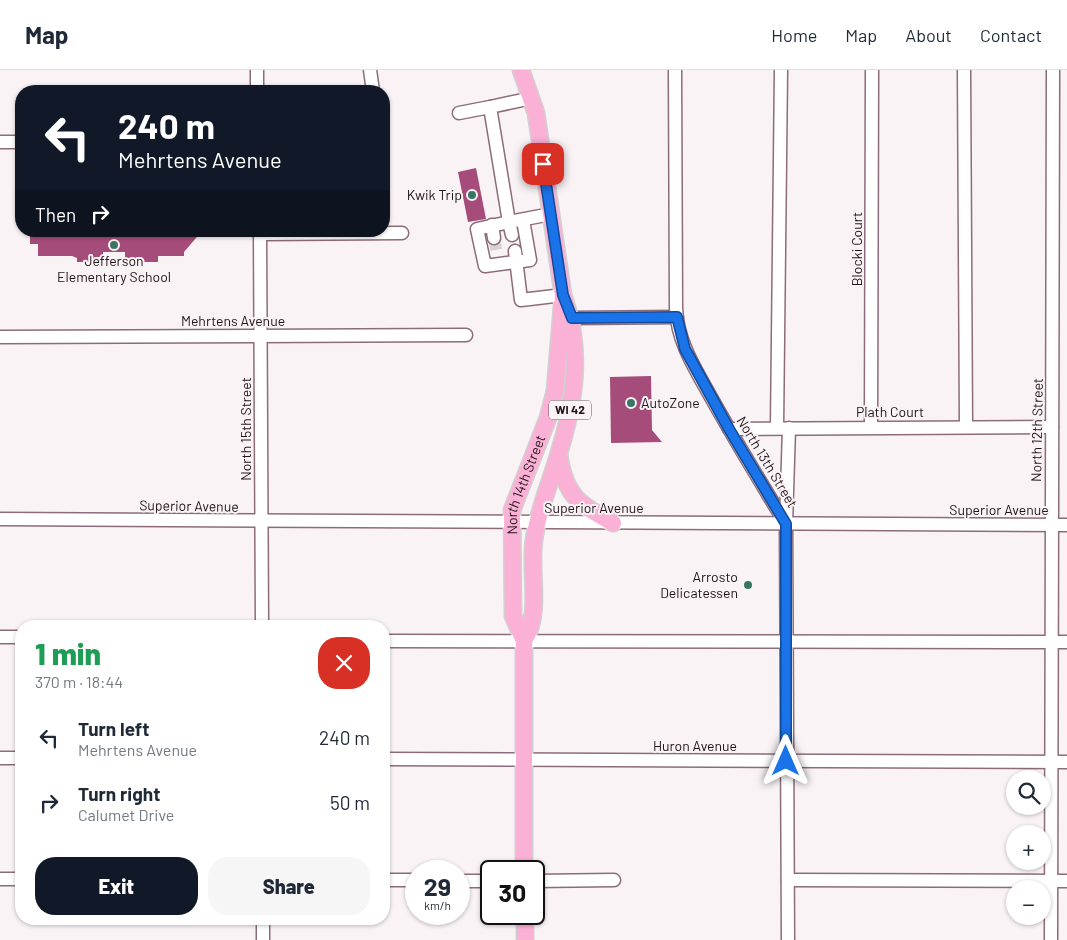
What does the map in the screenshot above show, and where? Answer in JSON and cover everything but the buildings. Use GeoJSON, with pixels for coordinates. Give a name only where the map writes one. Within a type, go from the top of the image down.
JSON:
{"type":"FeatureCollection","features":[{"type":"Feature","properties":{"kind":"main road","name":"WI 42"},"geometry":{"type":"LineString","coordinates":[[521,70],[532,98],[563,295]]}},
{"type":"Feature","properties":{"kind":"main road","name":"North 14th Street"},"geometry":{"type":"LineString","coordinates":[[524,641],[533,606],[532,557],[536,523],[558,455],[576,369],[572,318],[563,295]]}},
{"type":"Feature","properties":{"kind":"main road","name":"North 14th Street"},"geometry":{"type":"LineString","coordinates":[[524,860],[524,641],[513,616],[512,510],[548,418],[555,391],[563,295]]}},
{"type":"Feature","properties":{"kind":"main road"},"geometry":{"type":"LineString","coordinates":[[558,455],[564,481],[575,500],[613,523]]}},
{"type":"Feature","properties":{"kind":"main road"},"geometry":{"type":"LineString","coordinates":[[524,925],[524,940]]}},
{"type":"Feature","properties":{"kind":"street"},"geometry":{"type":"LineString","coordinates":[[257,70],[257,85]]}},
{"type":"Feature","properties":{"kind":"street"},"geometry":{"type":"LineString","coordinates":[[370,70],[372,85]]}},
{"type":"Feature","properties":{"kind":"street","name":"North 13th Street"},"geometry":{"type":"LineString","coordinates":[[675,70],[677,317],[685,349],[729,429],[786,524],[788,940]]}},
{"type":"Feature","properties":{"kind":"street"},"geometry":{"type":"LineString","coordinates":[[781,70],[783,428],[786,524]]}},
{"type":"Feature","properties":{"kind":"street","name":"Blocki Court"},"geometry":{"type":"LineString","coordinates":[[871,427],[872,70]]}},
{"type":"Feature","properties":{"kind":"street"},"geometry":{"type":"LineString","coordinates":[[964,70],[966,427]]}},
{"type":"Feature","properties":{"kind":"street","name":"North 12th Street"},"geometry":{"type":"LineString","coordinates":[[1051,940],[1053,70]]}},
{"type":"Feature","properties":{"kind":"street"},"geometry":{"type":"LineString","coordinates":[[460,113],[532,98]]}},
{"type":"Feature","properties":{"kind":"street"},"geometry":{"type":"LineString","coordinates":[[490,107],[510,229]]}},
{"type":"Feature","properties":{"kind":"street"},"geometry":{"type":"LineString","coordinates":[[0,142],[15,142]]}},
{"type":"Feature","properties":{"kind":"street"},"geometry":{"type":"LineString","coordinates":[[523,220],[530,260],[516,256],[498,258],[485,266],[477,228],[493,232],[510,229],[523,220],[551,214]]}},
{"type":"Feature","properties":{"kind":"street"},"geometry":{"type":"LineString","coordinates":[[390,233],[402,233]]}},
{"type":"Feature","properties":{"kind":"street","name":"North 15th Street"},"geometry":{"type":"LineString","coordinates":[[260,237],[262,620]]}},
{"type":"Feature","properties":{"kind":"street"},"geometry":{"type":"LineString","coordinates":[[516,256],[521,300],[563,295]]}},
{"type":"Feature","properties":{"kind":"street"},"geometry":{"type":"LineString","coordinates":[[572,318],[677,317]]}},
{"type":"Feature","properties":{"kind":"street","name":"Mehrtens Avenue"},"geometry":{"type":"LineString","coordinates":[[0,337],[466,335]]}},
{"type":"Feature","properties":{"kind":"street","name":"Plath Court"},"geometry":{"type":"LineString","coordinates":[[729,429],[1052,426]]}},
{"type":"Feature","properties":{"kind":"street","name":"Superior Avenue"},"geometry":{"type":"LineString","coordinates":[[0,519],[262,522],[1067,525]]}},
{"type":"Feature","properties":{"kind":"street"},"geometry":{"type":"LineString","coordinates":[[0,636],[15,637]]}},
{"type":"Feature","properties":{"kind":"street"},"geometry":{"type":"LineString","coordinates":[[390,641],[1067,642]]}},
{"type":"Feature","properties":{"kind":"street"},"geometry":{"type":"LineString","coordinates":[[0,758],[15,758]]}},
{"type":"Feature","properties":{"kind":"street","name":"Huron Avenue"},"geometry":{"type":"LineString","coordinates":[[390,759],[1067,762]]}},
{"type":"Feature","properties":{"kind":"street"},"geometry":{"type":"LineString","coordinates":[[0,879],[15,879]]}},
{"type":"Feature","properties":{"kind":"street"},"geometry":{"type":"LineString","coordinates":[[390,880],[405,880]]}},
{"type":"Feature","properties":{"kind":"street"},"geometry":{"type":"LineString","coordinates":[[545,881],[614,880]]}},
{"type":"Feature","properties":{"kind":"street"},"geometry":{"type":"LineString","coordinates":[[788,880],[1067,881]]}},
{"type":"Feature","properties":{"kind":"street"},"geometry":{"type":"LineString","coordinates":[[262,940],[263,925]]}},
{"type":"Feature","properties":{"kind":"tunnel"},"geometry":{"type":"LineString","coordinates":[[494,238],[497,254]]}},
{"type":"Feature","properties":{"kind":"place","name":"Kwik Trip"},"geometry":{"type":"Point","coordinates":[472,195]}},
{"type":"Feature","properties":{"kind":"place","name":"Jefferson Elementary School"},"geometry":{"type":"Point","coordinates":[114,245]}},
{"type":"Feature","properties":{"kind":"place","name":"AutoZone"},"geometry":{"type":"Point","coordinates":[631,403]}},
{"type":"Feature","properties":{"kind":"place","name":"Arrosto Delicatessen"},"geometry":{"type":"Point","coordinates":[748,585]}},
{"type":"Feature","properties":{"kind":"route"},"geometry":{"type":"LineString","coordinates":[[543,164],[563,295],[572,318],[677,317],[685,349],[729,429],[786,524],[786,761]]}}]}
